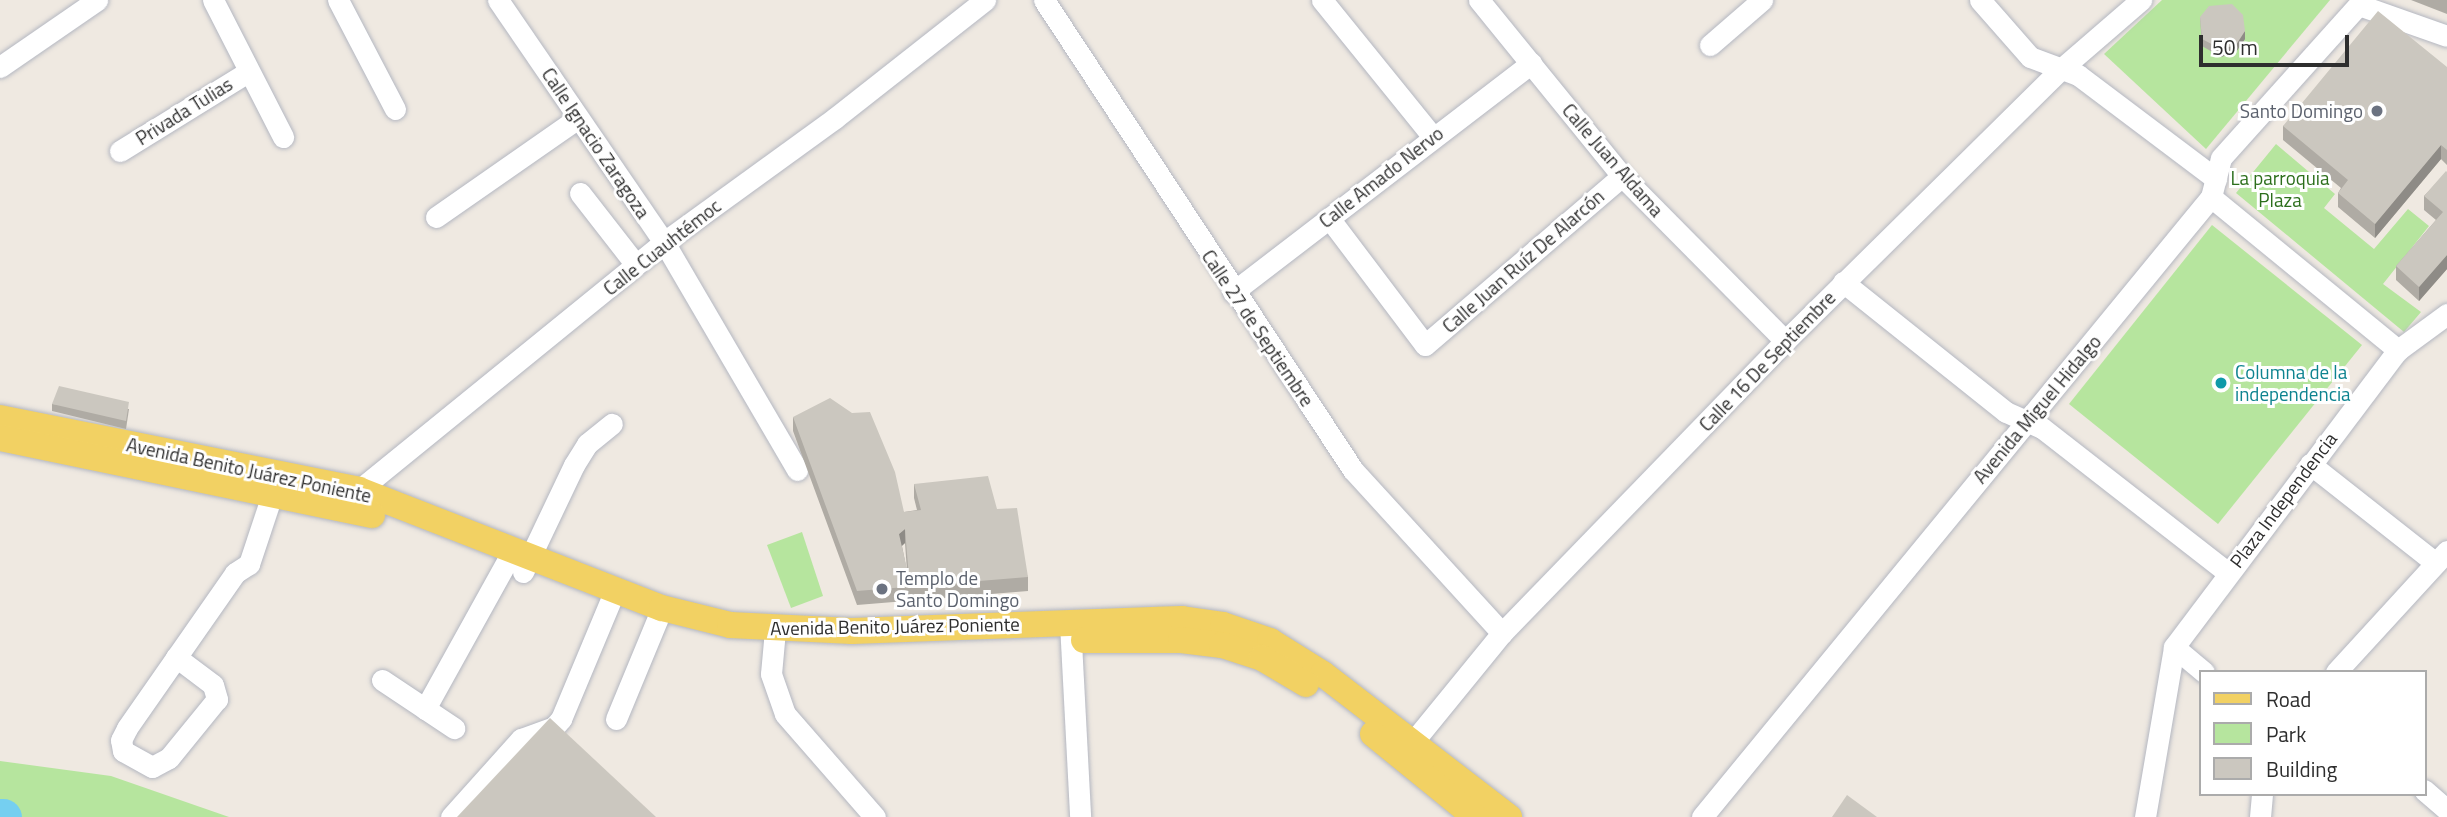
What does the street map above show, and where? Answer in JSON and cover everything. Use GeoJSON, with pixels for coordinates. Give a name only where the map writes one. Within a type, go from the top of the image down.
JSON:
{"type":"FeatureCollection","features":[{"type":"Feature","properties":{"kind":"main road","name":"Avenida Benito Juárez Poniente"},"geometry":{"type":"LineString","coordinates":[[0,418],[355,498],[660,615],[774,637],[1070,632],[1182,619],[1223,625],[1270,641],[1323,674],[1471,810],[1508,817]]}},
{"type":"Feature","properties":{"kind":"main road","name":"Avenida Benito Juárez Poniente"},"geometry":{"type":"LineString","coordinates":[[0,438],[277,482]]}},
{"type":"Feature","properties":{"kind":"street"},"geometry":{"type":"LineString","coordinates":[[0,67],[97,0]]}},
{"type":"Feature","properties":{"kind":"street"},"geometry":{"type":"LineString","coordinates":[[213,0],[283,137]]}},
{"type":"Feature","properties":{"kind":"street"},"geometry":{"type":"LineString","coordinates":[[338,0],[395,109]]}},
{"type":"Feature","properties":{"kind":"street","name":"Calle Ignacio Zaragoza"},"geometry":{"type":"LineString","coordinates":[[498,0],[664,242],[797,470]]}},
{"type":"Feature","properties":{"kind":"street","name":"Calle Cuauhtémoc"},"geometry":{"type":"LineString","coordinates":[[355,498],[664,242],[835,118],[985,0]]}},
{"type":"Feature","properties":{"kind":"street","name":"Calle 27 de Septiembre"},"geometry":{"type":"LineString","coordinates":[[1044,0],[1233,292],[1353,470],[1502,633]]}},
{"type":"Feature","properties":{"kind":"street"},"geometry":{"type":"LineString","coordinates":[[1322,0],[1432,136]]}},
{"type":"Feature","properties":{"kind":"street","name":"Calle Juan Aldama"},"geometry":{"type":"LineString","coordinates":[[1479,0],[1622,176],[1785,341]]}},
{"type":"Feature","properties":{"kind":"street"},"geometry":{"type":"LineString","coordinates":[[1710,45],[1762,0]]}},
{"type":"Feature","properties":{"kind":"street"},"geometry":{"type":"LineString","coordinates":[[1980,0],[2030,57],[2061,69],[2102,92],[2398,350]]}},
{"type":"Feature","properties":{"kind":"street","name":"Calle 16 De Septiembre"},"geometry":{"type":"LineString","coordinates":[[1407,749],[1502,633],[1785,341],[2061,69],[2141,0]]}},
{"type":"Feature","properties":{"kind":"street"},"geometry":{"type":"LineString","coordinates":[[2359,2],[2447,36]]}},
{"type":"Feature","properties":{"kind":"street"},"geometry":{"type":"LineString","coordinates":[[2359,2],[2408,45]]}},
{"type":"Feature","properties":{"kind":"street","name":"Avenida Miguel Hidalgo"},"geometry":{"type":"LineString","coordinates":[[1702,817],[2025,424],[2213,188],[2221,158],[2359,2]]}},
{"type":"Feature","properties":{"kind":"street","name":"Calle Amado Nervo"},"geometry":{"type":"LineString","coordinates":[[1233,292],[1432,136],[1531,63]]}},
{"type":"Feature","properties":{"kind":"street","name":"Privada Tulias"},"geometry":{"type":"LineString","coordinates":[[120,150],[248,72]]}},
{"type":"Feature","properties":{"kind":"street"},"geometry":{"type":"LineString","coordinates":[[436,217],[578,118]]}},
{"type":"Feature","properties":{"kind":"street","name":"Calle Juan Ruíz De Alarcón"},"geometry":{"type":"LineString","coordinates":[[1329,218],[1425,345],[1622,176]]}},
{"type":"Feature","properties":{"kind":"street"},"geometry":{"type":"LineString","coordinates":[[580,192],[636,265]]}},
{"type":"Feature","properties":{"kind":"street","name":"Plaza Independencia"},"geometry":{"type":"LineString","coordinates":[[1843,282],[2025,424],[2042,428],[2228,573],[2398,350],[2447,314]]}},
{"type":"Feature","properties":{"kind":"street"},"geometry":{"type":"LineString","coordinates":[[425,709],[518,561],[587,444],[612,424]]}},
{"type":"Feature","properties":{"kind":"street"},"geometry":{"type":"LineString","coordinates":[[2310,464],[2442,557],[2338,670]]}},
{"type":"Feature","properties":{"kind":"street"},"geometry":{"type":"LineString","coordinates":[[176,657],[213,685],[217,699],[169,758],[152,767],[123,751],[121,740],[176,657],[235,573],[249,564],[277,482]]}},
{"type":"Feature","properties":{"kind":"street"},"geometry":{"type":"LineString","coordinates":[[2145,817],[2174,647],[2228,573]]}},
{"type":"Feature","properties":{"kind":"street"},"geometry":{"type":"LineString","coordinates":[[452,817],[521,739],[554,727],[561,719],[613,598]]}},
{"type":"Feature","properties":{"kind":"street"},"geometry":{"type":"LineString","coordinates":[[616,719],[660,615]]}},
{"type":"Feature","properties":{"kind":"street"},"geometry":{"type":"LineString","coordinates":[[1070,632],[1080,817]]}},
{"type":"Feature","properties":{"kind":"street"},"geometry":{"type":"LineString","coordinates":[[774,637],[771,674],[785,714],[875,817]]}},
{"type":"Feature","properties":{"kind":"street"},"geometry":{"type":"LineString","coordinates":[[2174,647],[2202,670]]}},
{"type":"Feature","properties":{"kind":"street"},"geometry":{"type":"LineString","coordinates":[[382,680],[454,729]]}},
{"type":"Feature","properties":{"kind":"street"},"geometry":{"type":"LineString","coordinates":[[2426,792],[2447,810]]}},
{"type":"Feature","properties":{"kind":"street"},"geometry":{"type":"LineString","coordinates":[[2260,817],[2262,796]]}},
{"type":"Feature","properties":{"kind":"green space"},"geometry":{"type":"Polygon","coordinates":[[[2162,0],[2330,0],[2206,149],[2104,54],[2162,0]]]}},
{"type":"Feature","properties":{"kind":"green space","name":"La parroquia Plaza"},"geometry":{"type":"Polygon","coordinates":[[[2276,144],[2335,194],[2324,208],[2374,249],[2408,209],[2429,226],[2383,284],[2421,312],[2404,332],[2236,193],[2276,144]]]}},
{"type":"Feature","properties":{"kind":"green space"},"geometry":{"type":"Polygon","coordinates":[[[2212,225],[2362,345],[2218,524],[2069,404],[2212,225]]]}},
{"type":"Feature","properties":{"kind":"green space"},"geometry":{"type":"Polygon","coordinates":[[[802,532],[823,596],[791,608],[767,545],[802,532]]]}},
{"type":"Feature","properties":{"kind":"green space"},"geometry":{"type":"Polygon","coordinates":[[[0,761],[111,776],[229,817],[0,817],[0,761]]]}},
{"type":"Feature","properties":{"kind":"building"},"geometry":{"type":"Polygon","coordinates":[[[2232,4],[2243,15],[2245,31],[2236,45],[2221,49],[2202,39],[2200,17],[2209,6],[2232,4]]]}},
{"type":"Feature","properties":{"kind":"building","name":"Santo Domingo"},"geometry":{"type":"Polygon","coordinates":[[[2378,11],[2447,67],[2447,150],[2441,145],[2375,224],[2338,193],[2348,180],[2283,126],[2378,11]]]}},
{"type":"Feature","properties":{"kind":"building"},"geometry":{"type":"Polygon","coordinates":[[[2446,171],[2447,255],[2419,287],[2396,266],[2443,212],[2424,196],[2446,171]]]}},
{"type":"Feature","properties":{"kind":"building"},"geometry":{"type":"Polygon","coordinates":[[[59,386],[129,402],[126,421],[52,404],[59,386]]]}},
{"type":"Feature","properties":{"kind":"building"},"geometry":{"type":"Polygon","coordinates":[[[830,398],[852,413],[870,412],[895,472],[904,512],[921,510],[914,484],[988,476],[997,509],[1017,508],[1028,577],[857,591],[793,417],[830,398]],[[905,529],[899,534],[909,578],[905,529]]]}},
{"type":"Feature","properties":{"kind":"building"},"geometry":{"type":"Polygon","coordinates":[[[550,718],[656,817],[457,817],[550,718]]]}},
{"type":"Feature","properties":{"kind":"building"},"geometry":{"type":"Polygon","coordinates":[[[1847,795],[1877,817],[1832,817],[1847,795]]]}},
{"type":"Feature","properties":{"kind":"place","name":"Santo Domingo"},"geometry":{"type":"Point","coordinates":[2377,111]}},
{"type":"Feature","properties":{"kind":"place","name":"Columna de la independencia"},"geometry":{"type":"Point","coordinates":[2221,383]}},
{"type":"Feature","properties":{"kind":"place","name":"Templo de Santo Domingo"},"geometry":{"type":"Point","coordinates":[882,589]}}]}
